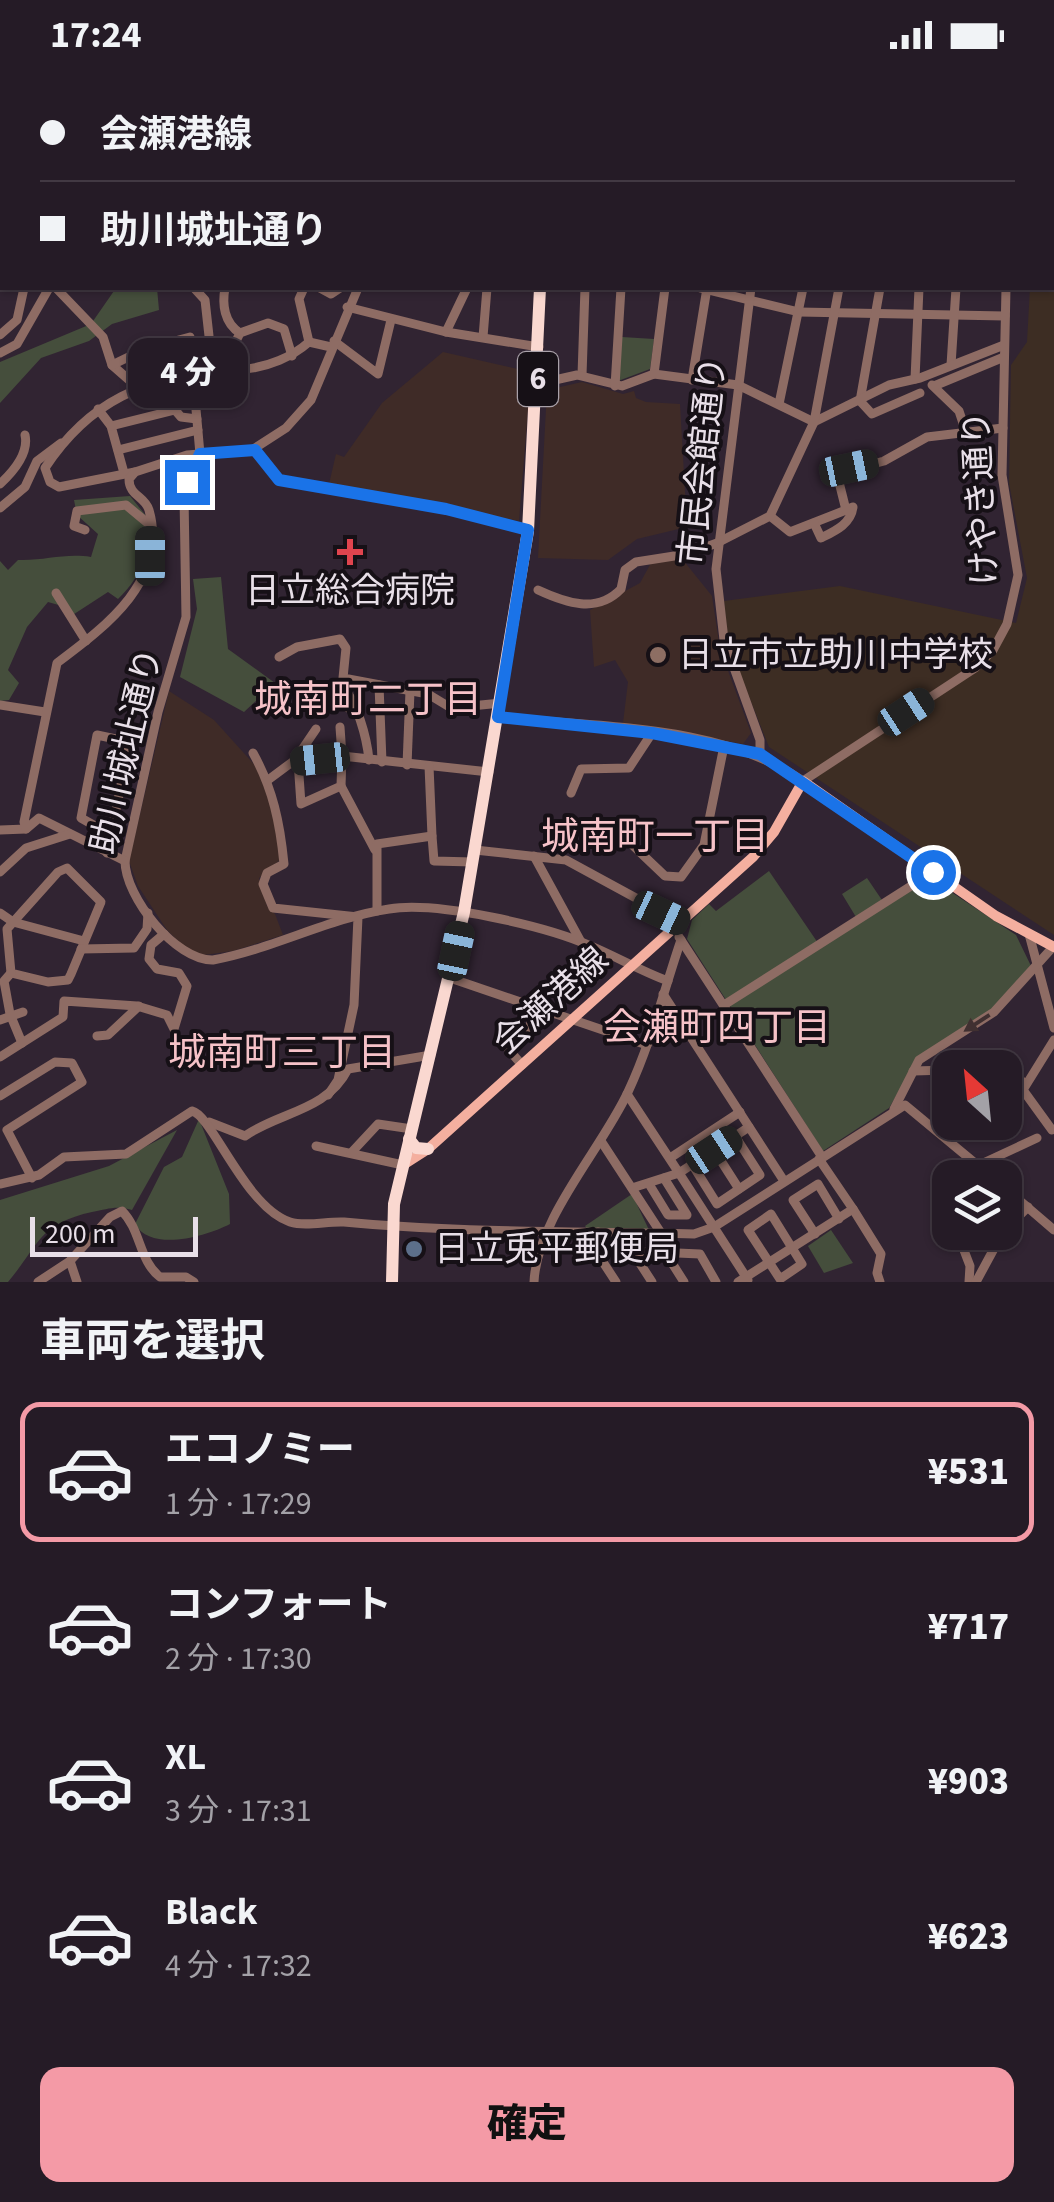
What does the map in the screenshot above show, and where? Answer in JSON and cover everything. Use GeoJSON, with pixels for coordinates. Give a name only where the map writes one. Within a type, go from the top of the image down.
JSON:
{"type":"FeatureCollection","features":[{"type":"Feature","properties":{"kind":"highway","name":"6"},"geometry":{"type":"LineString","coordinates":[[392,1282],[392,1227],[403,1165],[464,912],[528,530],[540,290]]}},
{"type":"Feature","properties":{"kind":"highway"},"geometry":{"type":"LineString","coordinates":[[411,1134],[416,1148],[428,1148]]}},
{"type":"Feature","properties":{"kind":"main road"},"geometry":{"type":"LineString","coordinates":[[803,780],[933,872],[1054,947]]}},
{"type":"Feature","properties":{"kind":"main road","name":"会瀬港線"},"geometry":{"type":"LineString","coordinates":[[403,1165],[428,1148],[763,847],[803,780]]}},
{"type":"Feature","properties":{"kind":"street"},"geometry":{"type":"LineString","coordinates":[[0,336],[17,320],[24,290]]}},
{"type":"Feature","properties":{"kind":"street"},"geometry":{"type":"LineString","coordinates":[[0,353],[17,344],[52,290]]}},
{"type":"Feature","properties":{"kind":"street"},"geometry":{"type":"LineString","coordinates":[[55,290],[103,336],[112,365],[136,386]]}},
{"type":"Feature","properties":{"kind":"street"},"geometry":{"type":"LineString","coordinates":[[196,290],[205,300],[209,336]]}},
{"type":"Feature","properties":{"kind":"street"},"geometry":{"type":"LineString","coordinates":[[225,290],[222,302],[232,328],[240,334]]}},
{"type":"Feature","properties":{"kind":"street"},"geometry":{"type":"LineString","coordinates":[[303,290],[299,299],[309,342]]}},
{"type":"Feature","properties":{"kind":"street"},"geometry":{"type":"LineString","coordinates":[[357,290],[348,307],[333,344],[302,414],[255,450],[200,454],[54,486],[45,468],[98,408],[136,386],[225,366],[244,369],[292,356],[309,342],[333,344],[378,374],[391,320]]}},
{"type":"Feature","properties":{"kind":"street"},"geometry":{"type":"LineString","coordinates":[[446,332],[466,290]]}},
{"type":"Feature","properties":{"kind":"street"},"geometry":{"type":"LineString","coordinates":[[483,337],[486,290]]}},
{"type":"Feature","properties":{"kind":"street"},"geometry":{"type":"LineString","coordinates":[[582,375],[585,290]]}},
{"type":"Feature","properties":{"kind":"street"},"geometry":{"type":"LineString","coordinates":[[615,386],[621,290]]}},
{"type":"Feature","properties":{"kind":"street"},"geometry":{"type":"LineString","coordinates":[[654,374],[664,290]]}},
{"type":"Feature","properties":{"kind":"street"},"geometry":{"type":"LineString","coordinates":[[692,380],[704,290]]}},
{"type":"Feature","properties":{"kind":"street"},"geometry":{"type":"LineString","coordinates":[[710,290],[799,312],[1005,316]]}},
{"type":"Feature","properties":{"kind":"street","name":"市民会館通り"},"geometry":{"type":"LineString","coordinates":[[751,290],[717,543],[716,596],[724,640],[760,740],[760,754]]}},
{"type":"Feature","properties":{"kind":"street"},"geometry":{"type":"LineString","coordinates":[[779,404],[802,290]]}},
{"type":"Feature","properties":{"kind":"street"},"geometry":{"type":"LineString","coordinates":[[538,590],[591,606],[618,594],[625,570],[636,562],[687,554],[770,516],[814,422],[839,290]]}},
{"type":"Feature","properties":{"kind":"street"},"geometry":{"type":"LineString","coordinates":[[860,401],[880,290]]}},
{"type":"Feature","properties":{"kind":"street"},"geometry":{"type":"LineString","coordinates":[[918,378],[919,290]]}},
{"type":"Feature","properties":{"kind":"street"},"geometry":{"type":"LineString","coordinates":[[950,365],[956,290]]}},
{"type":"Feature","properties":{"kind":"street","name":"けやき通り"},"geometry":{"type":"LineString","coordinates":[[803,780],[964,676],[1000,639],[1018,575],[1002,486],[1006,290]]}},
{"type":"Feature","properties":{"kind":"street"},"geometry":{"type":"LineString","coordinates":[[348,307],[446,332],[538,346]]}},
{"type":"Feature","properties":{"kind":"street"},"geometry":{"type":"LineString","coordinates":[[244,369],[236,341],[240,334],[276,324],[284,329],[292,356]]}},
{"type":"Feature","properties":{"kind":"street"},"geometry":{"type":"LineString","coordinates":[[112,365],[144,349],[190,337],[200,454]]}},
{"type":"Feature","properties":{"kind":"street"},"geometry":{"type":"LineString","coordinates":[[814,422],[888,385],[918,378],[1004,345]]}},
{"type":"Feature","properties":{"kind":"street"},"geometry":{"type":"LineString","coordinates":[[934,386],[1004,357]]}},
{"type":"Feature","properties":{"kind":"street"},"geometry":{"type":"LineString","coordinates":[[538,384],[582,375],[615,386],[654,374],[738,385],[814,422]]}},
{"type":"Feature","properties":{"kind":"street"},"geometry":{"type":"LineString","coordinates":[[918,378],[934,386],[959,411],[966,429]]}},
{"type":"Feature","properties":{"kind":"street"},"geometry":{"type":"LineString","coordinates":[[152,383],[180,418],[197,424]]}},
{"type":"Feature","properties":{"kind":"street"},"geometry":{"type":"LineString","coordinates":[[860,401],[872,414],[920,394]]}},
{"type":"Feature","properties":{"kind":"street"},"geometry":{"type":"LineString","coordinates":[[26,829],[24,816],[57,662],[86,641],[140,586],[150,556],[148,507],[129,487],[129,472],[111,426],[98,408]]}},
{"type":"Feature","properties":{"kind":"street"},"geometry":{"type":"LineString","coordinates":[[111,426],[175,410]]}},
{"type":"Feature","properties":{"kind":"street"},"geometry":{"type":"LineString","coordinates":[[118,450],[197,424]]}},
{"type":"Feature","properties":{"kind":"street"},"geometry":{"type":"LineString","coordinates":[[846,510],[837,474],[884,461],[927,437],[966,429],[1003,428]]}},
{"type":"Feature","properties":{"kind":"street"},"geometry":{"type":"LineString","coordinates":[[0,484],[23,451],[25,435]]}},
{"type":"Feature","properties":{"kind":"street"},"geometry":{"type":"LineString","coordinates":[[0,508],[25,487],[39,458],[68,440]]}},
{"type":"Feature","properties":{"kind":"street"},"geometry":{"type":"LineString","coordinates":[[255,450],[279,480],[446,509],[528,530]]}},
{"type":"Feature","properties":{"kind":"street"},"geometry":{"type":"LineString","coordinates":[[23,451],[39,458]]}},
{"type":"Feature","properties":{"kind":"street","name":"助川城址通り"},"geometry":{"type":"LineString","coordinates":[[200,454],[184,496],[186,617],[158,712],[125,862],[127,877],[164,934],[188,956],[213,960],[378,912],[413,908],[464,912],[580,942],[668,980]]}},
{"type":"Feature","properties":{"kind":"street"},"geometry":{"type":"LineString","coordinates":[[85,530],[74,526],[77,512],[121,505],[136,510],[150,525]]}},
{"type":"Feature","properties":{"kind":"street"},"geometry":{"type":"LineString","coordinates":[[770,516],[790,532],[853,508],[848,521],[821,538],[814,523]]}},
{"type":"Feature","properties":{"kind":"street"},"geometry":{"type":"LineString","coordinates":[[56,593],[86,641]]}},
{"type":"Feature","properties":{"kind":"street"},"geometry":{"type":"LineString","coordinates":[[279,657],[297,647],[340,638],[346,648],[343,678],[428,694],[451,708],[499,710],[724,746],[760,754],[803,780]]}},
{"type":"Feature","properties":{"kind":"street"},"geometry":{"type":"LineString","coordinates":[[379,685],[382,762]]}},
{"type":"Feature","properties":{"kind":"street"},"geometry":{"type":"LineString","coordinates":[[341,686],[350,693],[353,711],[366,731],[369,760]]}},
{"type":"Feature","properties":{"kind":"street"},"geometry":{"type":"LineString","coordinates":[[406,765],[410,691]]}},
{"type":"Feature","properties":{"kind":"street"},"geometry":{"type":"LineString","coordinates":[[330,697],[353,711]]}},
{"type":"Feature","properties":{"kind":"street"},"geometry":{"type":"LineString","coordinates":[[0,705],[46,712]]}},
{"type":"Feature","properties":{"kind":"street"},"geometry":{"type":"LineString","coordinates":[[340,727],[341,786],[375,850],[378,912]]}},
{"type":"Feature","properties":{"kind":"street"},"geometry":{"type":"LineString","coordinates":[[268,780],[298,759],[316,730]]}},
{"type":"Feature","properties":{"kind":"street"},"geometry":{"type":"LineString","coordinates":[[571,792],[581,768],[629,768],[652,733]]}},
{"type":"Feature","properties":{"kind":"street"},"geometry":{"type":"LineString","coordinates":[[106,853],[111,835],[130,742],[97,735],[81,818],[111,835]]}},
{"type":"Feature","properties":{"kind":"street"},"geometry":{"type":"LineString","coordinates":[[624,837],[665,876],[680,876],[704,845],[724,746]]}},
{"type":"Feature","properties":{"kind":"street"},"geometry":{"type":"LineString","coordinates":[[252,753],[268,780],[278,812],[284,864],[266,873],[263,884],[274,908],[358,917],[359,976],[338,1080],[328,1096]]}},
{"type":"Feature","properties":{"kind":"street"},"geometry":{"type":"LineString","coordinates":[[298,759],[342,756],[489,772]]}},
{"type":"Feature","properties":{"kind":"street"},"geometry":{"type":"LineString","coordinates":[[298,759],[302,804],[341,786]]}},
{"type":"Feature","properties":{"kind":"street"},"geometry":{"type":"LineString","coordinates":[[429,766],[434,862],[474,856],[566,860],[677,925],[681,940],[882,1254],[877,1273],[880,1282]]}},
{"type":"Feature","properties":{"kind":"street"},"geometry":{"type":"LineString","coordinates":[[0,830],[26,829],[39,818],[125,862]]}},
{"type":"Feature","properties":{"kind":"street"},"geometry":{"type":"LineString","coordinates":[[0,872],[26,848],[70,834]]}},
{"type":"Feature","properties":{"kind":"street"},"geometry":{"type":"LineString","coordinates":[[375,850],[386,842],[432,836]]}},
{"type":"Feature","properties":{"kind":"street"},"geometry":{"type":"LineString","coordinates":[[534,856],[580,942]]}},
{"type":"Feature","properties":{"kind":"street"},"geometry":{"type":"LineString","coordinates":[[11,973],[5,938],[12,922],[58,872],[67,868],[101,902],[68,980]]}},
{"type":"Feature","properties":{"kind":"street"},"geometry":{"type":"LineString","coordinates":[[724,1005],[933,872]]}},
{"type":"Feature","properties":{"kind":"street"},"geometry":{"type":"LineString","coordinates":[[0,913],[12,922],[83,945],[134,948],[146,929],[148,912]]}},
{"type":"Feature","properties":{"kind":"street"},"geometry":{"type":"LineString","coordinates":[[0,1057],[63,1017],[64,1001],[139,1006],[167,1015],[174,1028],[186,979],[156,969],[150,959],[151,945],[164,934]]}},
{"type":"Feature","properties":{"kind":"street"},"geometry":{"type":"LineString","coordinates":[[1029,934],[1054,1028]]}},
{"type":"Feature","properties":{"kind":"street"},"geometry":{"type":"LineString","coordinates":[[534,1282],[536,1259],[548,1232],[627,1094],[681,940]]}},
{"type":"Feature","properties":{"kind":"street"},"geometry":{"type":"LineString","coordinates":[[894,1109],[920,1060],[994,1012],[1054,947]]}},
{"type":"Feature","properties":{"kind":"street"},"geometry":{"type":"LineString","coordinates":[[672,967],[692,956]]}},
{"type":"Feature","properties":{"kind":"street"},"geometry":{"type":"LineString","coordinates":[[11,973],[48,982],[68,980]]}},
{"type":"Feature","properties":{"kind":"street"},"geometry":{"type":"LineString","coordinates":[[11,973],[4,981],[5,1017],[22,1043]]}},
{"type":"Feature","properties":{"kind":"street"},"geometry":{"type":"LineString","coordinates":[[450,978],[574,1017],[647,1045]]}},
{"type":"Feature","properties":{"kind":"street"},"geometry":{"type":"LineString","coordinates":[[68,980],[82,1000]]}},
{"type":"Feature","properties":{"kind":"street"},"geometry":{"type":"LineString","coordinates":[[664,994],[784,1181]]}},
{"type":"Feature","properties":{"kind":"street"},"geometry":{"type":"LineString","coordinates":[[522,1064],[509,1050],[528,1032],[535,1004]]}},
{"type":"Feature","properties":{"kind":"street"},"geometry":{"type":"LineString","coordinates":[[97,1036],[122,1025],[139,1006]]}},
{"type":"Feature","properties":{"kind":"street"},"geometry":{"type":"LineString","coordinates":[[5,1017],[23,1012]]}},
{"type":"Feature","properties":{"kind":"street"},"geometry":{"type":"LineString","coordinates":[[1052,1130],[1023,1090],[1054,1040]]}},
{"type":"Feature","properties":{"kind":"street"},"geometry":{"type":"LineString","coordinates":[[0,1184],[32,1178],[64,1157],[126,1154],[192,1112],[245,1136],[265,1121],[289,1117],[328,1096],[348,1069],[432,1056]]}},
{"type":"Feature","properties":{"kind":"street"},"geometry":{"type":"LineString","coordinates":[[0,1096],[55,1062],[72,1063],[82,1082],[7,1130],[32,1178]]}},
{"type":"Feature","properties":{"kind":"street"},"geometry":{"type":"LineString","coordinates":[[912,1071],[932,1070]]}},
{"type":"Feature","properties":{"kind":"street"},"geometry":{"type":"LineString","coordinates":[[627,1094],[745,1281],[852,1210]]}},
{"type":"Feature","properties":{"kind":"street"},"geometry":{"type":"LineString","coordinates":[[209,1122],[230,1166],[286,1221],[392,1227],[701,1233],[901,1105],[914,1109],[972,1160]]}},
{"type":"Feature","properties":{"kind":"street"},"geometry":{"type":"LineString","coordinates":[[670,1158],[740,1112]]}},
{"type":"Feature","properties":{"kind":"street"},"geometry":{"type":"LineString","coordinates":[[352,1152],[378,1124],[411,1134]]}},
{"type":"Feature","properties":{"kind":"street"},"geometry":{"type":"LineString","coordinates":[[632,1188],[679,1172],[750,1127]]}},
{"type":"Feature","properties":{"kind":"street"},"geometry":{"type":"LineString","coordinates":[[692,1164],[717,1204],[760,1175],[736,1136]]}},
{"type":"Feature","properties":{"kind":"street"},"geometry":{"type":"LineString","coordinates":[[991,1160],[1037,1138]]}},
{"type":"Feature","properties":{"kind":"street"},"geometry":{"type":"LineString","coordinates":[[601,1141],[661,1233]]}},
{"type":"Feature","properties":{"kind":"street"},"geometry":{"type":"LineString","coordinates":[[316,1146],[403,1165]]}},
{"type":"Feature","properties":{"kind":"street"},"geometry":{"type":"LineString","coordinates":[[714,1150],[740,1189]]}},
{"type":"Feature","properties":{"kind":"street"},"geometry":{"type":"LineString","coordinates":[[649,1184],[668,1215],[687,1214],[664,1178]]}},
{"type":"Feature","properties":{"kind":"street"},"geometry":{"type":"LineString","coordinates":[[815,1234],[793,1200],[818,1184],[839,1218]]}},
{"type":"Feature","properties":{"kind":"street"},"geometry":{"type":"LineString","coordinates":[[1022,1202],[1054,1230]]}},
{"type":"Feature","properties":{"kind":"street"},"geometry":{"type":"LineString","coordinates":[[1022,1213],[1028,1207]]}},
{"type":"Feature","properties":{"kind":"street"},"geometry":{"type":"LineString","coordinates":[[38,1282],[70,1260],[110,1217],[122,1211],[156,1275],[186,1277],[194,1282]]}},
{"type":"Feature","properties":{"kind":"street"},"geometry":{"type":"LineString","coordinates":[[771,1214],[802,1264],[780,1279],[769,1264],[748,1230],[771,1214]]}},
{"type":"Feature","properties":{"kind":"street"},"geometry":{"type":"LineString","coordinates":[[598,1232],[599,1256],[616,1282]]}},
{"type":"Feature","properties":{"kind":"street"},"geometry":{"type":"LineString","coordinates":[[964,1250],[972,1282]]}},
{"type":"Feature","properties":{"kind":"street"},"geometry":{"type":"LineString","coordinates":[[972,1282],[992,1250]]}},
{"type":"Feature","properties":{"kind":"street"},"geometry":{"type":"LineString","coordinates":[[652,1282],[632,1251],[700,1254],[716,1282]]}},
{"type":"Feature","properties":{"kind":"street"},"geometry":{"type":"LineString","coordinates":[[665,1252],[684,1282]]}},
{"type":"Feature","properties":{"kind":"street"},"geometry":{"type":"LineString","coordinates":[[70,1260],[77,1282]]}},
{"type":"Feature","properties":{"kind":"street"},"geometry":{"type":"LineString","coordinates":[[172,1282],[194,1282]]}},
{"type":"Feature","properties":{"kind":"shaded area"},"geometry":{"type":"Polygon","coordinates":[[[1030,290],[1054,290],[1054,935],[769,747],[727,632],[724,601],[840,586],[1016,623],[1027,578],[1009,483],[1011,365],[1027,342],[1030,290]]]}},
{"type":"Feature","properties":{"kind":"shaded area"},"geometry":{"type":"Polygon","coordinates":[[[443,352],[531,372],[519,521],[329,484],[336,454],[344,457],[382,403],[443,352]]]}},
{"type":"Feature","properties":{"kind":"shaded area"},"geometry":{"type":"Polygon","coordinates":[[[582,382],[623,394],[634,391],[636,398],[646,402],[680,404],[687,527],[637,539],[608,560],[538,558],[547,390],[582,382]]]}},
{"type":"Feature","properties":{"kind":"shaded area","name":"日立市立助川中学校"},"geometry":{"type":"Polygon","coordinates":[[[670,558],[683,560],[712,596],[720,649],[751,733],[743,744],[623,723],[628,682],[615,660],[594,667],[590,610],[640,583],[651,563],[670,558]]]}},
{"type":"Feature","properties":{"kind":"shaded area"},"geometry":{"type":"Polygon","coordinates":[[[169,691],[214,720],[261,772],[274,810],[280,860],[259,878],[267,906],[275,914],[283,935],[233,951],[204,955],[185,948],[167,930],[138,886],[129,861],[169,691]]]}},
{"type":"Feature","properties":{"kind":"green space"},"geometry":{"type":"Polygon","coordinates":[[[115,290],[157,290],[159,310],[112,324],[89,341],[41,358],[0,403],[0,362],[91,324],[115,290]]]}},
{"type":"Feature","properties":{"kind":"green space"},"geometry":{"type":"Polygon","coordinates":[[[622,337],[654,339],[650,369],[618,381],[622,337]]]}},
{"type":"Feature","properties":{"kind":"green space"},"geometry":{"type":"Polygon","coordinates":[[[130,496],[147,517],[145,552],[134,580],[118,599],[108,592],[68,618],[62,606],[48,602],[27,627],[8,670],[19,683],[9,700],[0,701],[0,561],[8,570],[18,560],[91,557],[98,534],[77,515],[74,500],[130,496]]]}},
{"type":"Feature","properties":{"kind":"green space"},"geometry":{"type":"Polygon","coordinates":[[[221,577],[228,649],[275,683],[244,712],[180,677],[197,609],[193,579],[221,577]]]}},
{"type":"Feature","properties":{"kind":"green space"},"geometry":{"type":"Polygon","coordinates":[[[769,871],[820,946],[859,922],[842,894],[867,878],[886,906],[930,878],[1016,935],[1032,968],[992,1010],[918,1058],[889,1108],[823,1151],[687,939],[692,920],[709,904],[716,911],[769,871]]]}},
{"type":"Feature","properties":{"kind":"green space"},"geometry":{"type":"Polygon","coordinates":[[[199,1119],[229,1194],[230,1224],[193,1237],[153,1238],[135,1224],[164,1167],[182,1157],[199,1119]]]}},
{"type":"Feature","properties":{"kind":"green space"},"geometry":{"type":"Polygon","coordinates":[[[177,1130],[132,1210],[107,1209],[74,1217],[50,1229],[8,1282],[0,1282],[0,1200],[109,1166],[177,1130]]]}},
{"type":"Feature","properties":{"kind":"green space"},"geometry":{"type":"Polygon","coordinates":[[[632,1194],[649,1230],[587,1229],[585,1226],[632,1194]]]}},
{"type":"Feature","properties":{"kind":"green space"},"geometry":{"type":"Polygon","coordinates":[[[831,1230],[853,1263],[824,1273],[808,1246],[831,1230]]]}},
{"type":"Feature","properties":{"kind":"place","name":"日立総合病院"},"geometry":{"type":"Point","coordinates":[350,552]}},
{"type":"Feature","properties":{"kind":"place","name":"日立市立助川中学校"},"geometry":{"type":"Point","coordinates":[658,655]}},
{"type":"Feature","properties":{"kind":"place","name":"日立兎平郵便局"},"geometry":{"type":"Point","coordinates":[414,1249]}},
{"type":"Feature","properties":{"kind":"district","name":"城南町二丁目"},"geometry":{"type":"Point","coordinates":[368,700]}},
{"type":"Feature","properties":{"kind":"district","name":"城南町一丁目"},"geometry":{"type":"Point","coordinates":[655,837]}},
{"type":"Feature","properties":{"kind":"district","name":"会瀬町四丁目"},"geometry":{"type":"Point","coordinates":[717,1028]}},
{"type":"Feature","properties":{"kind":"district","name":"城南町三丁目"},"geometry":{"type":"Point","coordinates":[282,1053]}},
{"type":"Feature","properties":{"kind":"route"},"geometry":{"type":"LineString","coordinates":[[187,482],[200,454],[255,450],[279,480],[446,509],[498,526],[528,530],[498,717],[652,733],[760,754],[933,872]]}}]}
